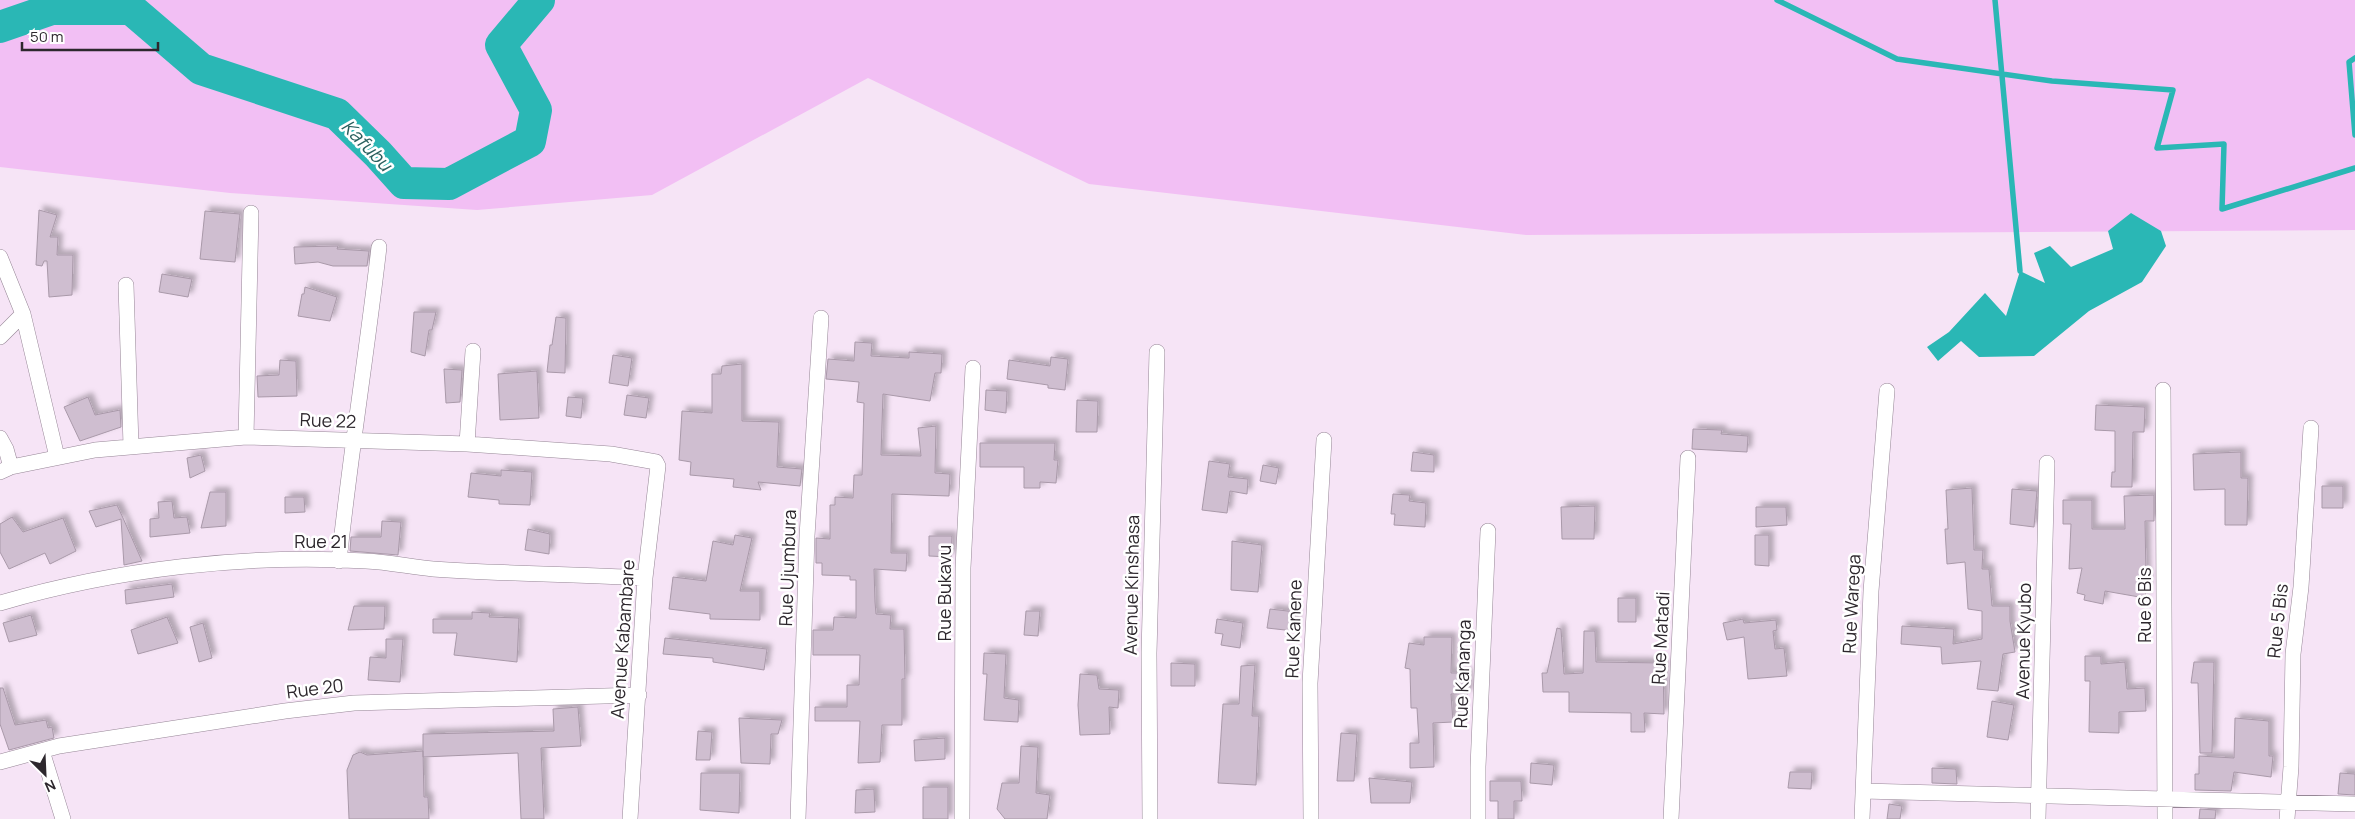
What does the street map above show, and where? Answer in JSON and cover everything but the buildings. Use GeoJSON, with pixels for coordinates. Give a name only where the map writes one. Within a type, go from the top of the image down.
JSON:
{"type":"FeatureCollection","features":[{"type":"Feature","properties":{"kind":"street"},"geometry":{"type":"LineString","coordinates":[[246,437],[251,213]]}},
{"type":"Feature","properties":{"kind":"street"},"geometry":{"type":"LineString","coordinates":[[339,561],[352,441],[368,338],[379,247]]}},
{"type":"Feature","properties":{"kind":"street"},"geometry":{"type":"LineString","coordinates":[[0,257],[23,314],[57,457]]}},
{"type":"Feature","properties":{"kind":"street"},"geometry":{"type":"LineString","coordinates":[[126,285],[131,446]]}},
{"type":"Feature","properties":{"kind":"street"},"geometry":{"type":"LineString","coordinates":[[0,338],[23,314]]}},
{"type":"Feature","properties":{"kind":"street","name":"Rue Ujumbura"},"geometry":{"type":"LineString","coordinates":[[798,819],[807,536],[821,318]]}},
{"type":"Feature","properties":{"kind":"street"},"geometry":{"type":"LineString","coordinates":[[467,444],[473,352]]}},
{"type":"Feature","properties":{"kind":"street","name":"Avenue Kinshasa"},"geometry":{"type":"LineString","coordinates":[[1150,819],[1149,653],[1157,352]]}},
{"type":"Feature","properties":{"kind":"street","name":"Rue Bukavu"},"geometry":{"type":"LineString","coordinates":[[962,819],[963,568],[973,368]]}},
{"type":"Feature","properties":{"kind":"street","name":"Rue 6 Bis"},"geometry":{"type":"LineString","coordinates":[[2163,390],[2165,819]]}},
{"type":"Feature","properties":{"kind":"street","name":"Rue Warega"},"geometry":{"type":"LineString","coordinates":[[1862,819],[1871,591],[1886,391]]}},
{"type":"Feature","properties":{"kind":"street","name":"Rue 5 Bis"},"geometry":{"type":"LineString","coordinates":[[2287,819],[2291,767],[2293,654],[2301,587],[2311,428]]}},
{"type":"Feature","properties":{"kind":"street","name":"Rue 22"},"geometry":{"type":"LineString","coordinates":[[6,470],[57,457],[131,446],[246,437],[467,444],[612,454],[656,462]]}},
{"type":"Feature","properties":{"kind":"street"},"geometry":{"type":"LineString","coordinates":[[0,438],[6,449],[6,470]]}},
{"type":"Feature","properties":{"kind":"street","name":"Rue Kanene"},"geometry":{"type":"LineString","coordinates":[[1311,819],[1310,684],[1324,440]]}},
{"type":"Feature","properties":{"kind":"street","name":"Rue Matadi"},"geometry":{"type":"LineString","coordinates":[[1671,819],[1688,458]]}},
{"type":"Feature","properties":{"kind":"street","name":"Avenue Kabambare"},"geometry":{"type":"LineString","coordinates":[[630,819],[645,578],[658,466],[656,462]]}},
{"type":"Feature","properties":{"kind":"street","name":"Avenue Kyubo"},"geometry":{"type":"LineString","coordinates":[[2038,819],[2047,463]]}},
{"type":"Feature","properties":{"kind":"street","name":"Rue Kananga"},"geometry":{"type":"LineString","coordinates":[[1478,819],[1478,767],[1488,531]]}},
{"type":"Feature","properties":{"kind":"street","name":"Rue 21"},"geometry":{"type":"LineString","coordinates":[[0,603],[46,589],[144,572],[238,562],[366,561],[433,569],[645,578]]}},
{"type":"Feature","properties":{"kind":"street","name":"Rue 20"},"geometry":{"type":"LineString","coordinates":[[0,762],[58,746],[354,703],[638,695]]}},
{"type":"Feature","properties":{"kind":"street"},"geometry":{"type":"LineString","coordinates":[[42,751],[63,819]]}},
{"type":"Feature","properties":{"kind":"street"},"geometry":{"type":"LineString","coordinates":[[1863,791],[2355,804]]}},
{"type":"Feature","properties":{"kind":"shaded area"},"geometry":{"type":"Polygon","coordinates":[[[0,0],[2355,0],[2355,230],[1526,235],[1089,184],[868,78],[652,195],[477,210],[230,193],[0,167],[0,0]]]}},
{"type":"Feature","properties":{"kind":"shaded area"},"geometry":{"type":"Polygon","coordinates":[[[2131,213],[2161,231],[2166,246],[2142,282],[2089,311],[2034,356],[1979,357],[1961,341],[1938,361],[1927,347],[1949,332],[1985,293],[2006,316],[2020,271],[2045,283],[2034,253],[2050,246],[2071,267],[2113,249],[2108,231],[2131,213]]]}},
{"type":"Feature","properties":{"kind":"waterway","name":"Kafubu"},"geometry":{"type":"LineString","coordinates":[[0,27],[52,9],[131,9],[201,69],[337,114],[378,154],[404,183],[449,184],[530,141],[536,110],[501,45],[539,0]]}},
{"type":"Feature","properties":{"kind":"waterway"},"geometry":{"type":"LineString","coordinates":[[1777,0],[1897,59],[2052,81],[2173,90],[2157,148],[2224,144],[2222,209],[2355,168]]}},
{"type":"Feature","properties":{"kind":"waterway"},"geometry":{"type":"LineString","coordinates":[[1995,0],[2020,271]]}},
{"type":"Feature","properties":{"kind":"waterway"},"geometry":{"type":"LineString","coordinates":[[2355,58],[2349,62],[2355,135]]}}]}
